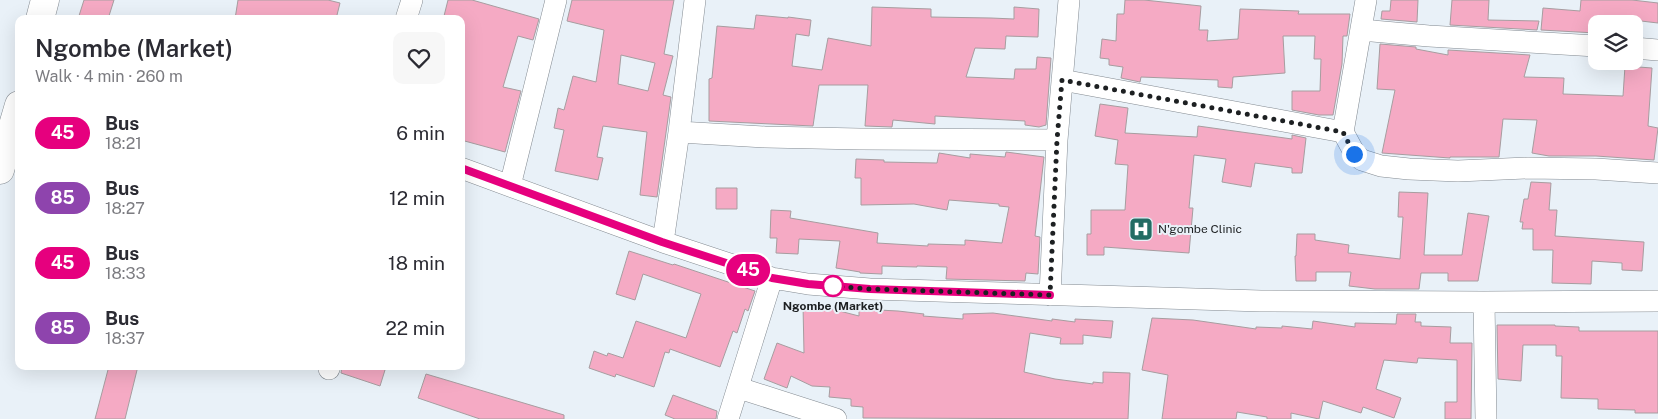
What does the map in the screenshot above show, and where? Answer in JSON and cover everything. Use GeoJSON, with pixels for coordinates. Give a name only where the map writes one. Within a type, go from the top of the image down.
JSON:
{"type":"FeatureCollection","features":[{"type":"Feature","properties":{"kind":"main road"},"geometry":{"type":"LineString","coordinates":[[41,15],[45,0]]}},
{"type":"Feature","properties":{"kind":"main road"},"geometry":{"type":"LineString","coordinates":[[0,170],[15,119]]}},
{"type":"Feature","properties":{"kind":"street"},"geometry":{"type":"LineString","coordinates":[[407,15],[412,0]]}},
{"type":"Feature","properties":{"kind":"street"},"geometry":{"type":"LineString","coordinates":[[510,186],[556,0]]}},
{"type":"Feature","properties":{"kind":"street"},"geometry":{"type":"LineString","coordinates":[[662,242],[679,132],[695,0]]}},
{"type":"Feature","properties":{"kind":"street"},"geometry":{"type":"LineString","coordinates":[[1050,295],[1057,140],[1069,0]]}},
{"type":"Feature","properties":{"kind":"street"},"geometry":{"type":"LineString","coordinates":[[1366,0],[1343,132],[1354,154],[1362,160],[1381,166],[1458,170],[1596,169],[1658,173]]}},
{"type":"Feature","properties":{"kind":"street"},"geometry":{"type":"LineString","coordinates":[[1361,30],[1588,46]]}},
{"type":"Feature","properties":{"kind":"street"},"geometry":{"type":"LineString","coordinates":[[1643,49],[1658,50]]}},
{"type":"Feature","properties":{"kind":"street"},"geometry":{"type":"LineString","coordinates":[[1062,80],[1343,132]]}},
{"type":"Feature","properties":{"kind":"street"},"geometry":{"type":"LineString","coordinates":[[679,132],[765,137],[1057,140]]}},
{"type":"Feature","properties":{"kind":"street"},"geometry":{"type":"LineString","coordinates":[[465,169],[662,242],[772,278],[808,284],[870,289],[1260,301],[1658,301]]}},
{"type":"Feature","properties":{"kind":"street"},"geometry":{"type":"LineString","coordinates":[[728,419],[772,278]]}},
{"type":"Feature","properties":{"kind":"street"},"geometry":{"type":"LineString","coordinates":[[1484,302],[1486,419]]}},
{"type":"Feature","properties":{"kind":"street"},"geometry":{"type":"LineString","coordinates":[[739,388],[836,419]]}},
{"type":"Feature","properties":{"kind":"building"},"geometry":{"type":"Polygon","coordinates":[[[84,0],[114,0],[109,15],[79,15],[84,0]]]}},
{"type":"Feature","properties":{"kind":"building"},"geometry":{"type":"Polygon","coordinates":[[[238,0],[328,0],[340,3],[337,15],[236,15],[238,0]]]}},
{"type":"Feature","properties":{"kind":"building"},"geometry":{"type":"Polygon","coordinates":[[[448,0],[472,0],[539,19],[533,40],[518,36],[503,87],[521,91],[505,152],[465,141],[465,15],[444,15],[448,0]]]}},
{"type":"Feature","properties":{"kind":"building"},"geometry":{"type":"Polygon","coordinates":[[[572,0],[674,0],[664,54],[673,56],[663,95],[671,97],[657,197],[640,195],[647,132],[603,126],[597,157],[603,158],[598,180],[555,171],[564,130],[554,128],[558,108],[564,110],[573,76],[596,82],[604,30],[567,21],[572,0]],[[621,55],[618,84],[648,91],[655,63],[621,55]]]}},
{"type":"Feature","properties":{"kind":"building"},"geometry":{"type":"Polygon","coordinates":[[[1125,0],[1201,6],[1199,30],[1208,30],[1207,41],[1238,39],[1240,9],[1299,11],[1298,14],[1350,14],[1347,36],[1343,36],[1342,64],[1333,115],[1319,115],[1292,110],[1292,91],[1320,91],[1321,59],[1314,59],[1315,36],[1283,36],[1285,73],[1233,77],[1232,88],[1218,87],[1218,80],[1141,77],[1140,82],[1121,78],[1123,67],[1109,65],[1109,59],[1100,58],[1102,39],[1116,41],[1117,14],[1124,14],[1125,0]]]}},
{"type":"Feature","properties":{"kind":"building"},"geometry":{"type":"Polygon","coordinates":[[[1391,0],[1418,0],[1417,22],[1381,19],[1382,11],[1390,11],[1391,0]]]}},
{"type":"Feature","properties":{"kind":"building"},"geometry":{"type":"Polygon","coordinates":[[[1452,0],[1489,0],[1488,20],[1539,21],[1537,30],[1450,25],[1452,0]]]}},
{"type":"Feature","properties":{"kind":"building"},"geometry":{"type":"Polygon","coordinates":[[[1581,0],[1632,0],[1658,3],[1658,23],[1643,21],[1643,15],[1588,15],[1588,33],[1541,30],[1543,8],[1580,11],[1581,0]]]}},
{"type":"Feature","properties":{"kind":"building"},"geometry":{"type":"Polygon","coordinates":[[[872,7],[931,9],[931,17],[1014,19],[1014,7],[1039,9],[1038,37],[1006,36],[1005,49],[975,48],[966,77],[1014,79],[1015,69],[1036,69],[1037,57],[1051,58],[1046,125],[1039,127],[1025,125],[1025,121],[935,116],[935,124],[893,120],[892,127],[865,126],[868,85],[819,85],[813,126],[709,121],[709,79],[712,78],[717,26],[754,29],[756,15],[811,20],[809,36],[796,34],[792,66],[822,70],[828,38],[871,46],[872,7]]]}},
{"type":"Feature","properties":{"kind":"building"},"geometry":{"type":"Polygon","coordinates":[[[1380,44],[1416,47],[1416,49],[1448,55],[1448,50],[1530,55],[1524,77],[1564,78],[1563,94],[1623,96],[1625,70],[1652,68],[1648,126],[1658,128],[1654,160],[1596,156],[1549,156],[1532,153],[1537,120],[1503,119],[1499,157],[1450,158],[1382,153],[1395,90],[1377,89],[1380,44]]]}},
{"type":"Feature","properties":{"kind":"building"},"geometry":{"type":"Polygon","coordinates":[[[1100,104],[1128,108],[1125,133],[1197,137],[1198,126],[1292,139],[1292,135],[1306,138],[1302,173],[1292,173],[1292,168],[1255,163],[1251,187],[1222,182],[1226,159],[1194,155],[1189,208],[1193,208],[1189,253],[1104,247],[1104,255],[1087,255],[1087,234],[1091,234],[1091,210],[1125,210],[1128,165],[1115,164],[1118,140],[1095,136],[1100,104]]]}},
{"type":"Feature","properties":{"kind":"building"},"geometry":{"type":"Polygon","coordinates":[[[1006,152],[1044,157],[1035,236],[1040,237],[1038,274],[1026,273],[1025,281],[946,279],[947,267],[882,266],[882,274],[860,273],[836,268],[840,241],[799,239],[798,254],[776,253],[777,238],[770,238],[771,210],[791,211],[790,218],[878,233],[877,243],[928,246],[928,244],[965,245],[965,240],[1002,243],[1009,207],[999,206],[999,204],[949,200],[947,210],[914,204],[861,205],[861,178],[855,178],[856,159],[884,160],[884,162],[937,163],[939,153],[970,158],[970,154],[1005,157],[1006,152]]]}},
{"type":"Feature","properties":{"kind":"building"},"geometry":{"type":"Polygon","coordinates":[[[1531,182],[1551,183],[1549,210],[1557,210],[1555,236],[1644,242],[1642,271],[1622,270],[1622,263],[1592,261],[1591,284],[1552,283],[1553,250],[1533,250],[1533,229],[1522,229],[1523,222],[1520,222],[1524,199],[1528,199],[1531,182]]]}},
{"type":"Feature","properties":{"kind":"building"},"geometry":{"type":"Polygon","coordinates":[[[716,188],[737,188],[737,209],[716,209],[716,188]]]}},
{"type":"Feature","properties":{"kind":"building"},"geometry":{"type":"Polygon","coordinates":[[[1399,192],[1428,193],[1424,255],[1462,255],[1468,213],[1489,216],[1478,281],[1448,281],[1448,273],[1421,273],[1419,289],[1375,289],[1349,286],[1351,272],[1316,272],[1316,281],[1296,281],[1295,256],[1297,234],[1315,234],[1315,240],[1349,245],[1348,253],[1400,259],[1403,217],[1398,217],[1399,192]]]}},
{"type":"Feature","properties":{"kind":"building"},"geometry":{"type":"Polygon","coordinates":[[[629,251],[755,291],[748,311],[745,309],[737,333],[733,331],[720,367],[670,349],[669,353],[665,352],[654,387],[616,374],[615,377],[589,368],[594,351],[607,356],[608,353],[623,358],[636,321],[686,338],[701,294],[643,274],[635,300],[616,294],[629,251]]]}},
{"type":"Feature","properties":{"kind":"building"},"geometry":{"type":"Polygon","coordinates":[[[803,305],[816,305],[859,316],[859,309],[898,311],[924,314],[923,316],[963,319],[963,314],[993,313],[1052,321],[1052,319],[1075,322],[1075,319],[1113,321],[1111,338],[1083,335],[1083,344],[1060,344],[1061,338],[1030,333],[1024,372],[1055,379],[1093,384],[1093,382],[1103,383],[1103,372],[1130,373],[1128,419],[863,418],[863,407],[851,406],[851,399],[829,397],[830,387],[812,386],[791,376],[787,388],[764,379],[777,343],[804,353],[803,305]]]}},
{"type":"Feature","properties":{"kind":"building"},"geometry":{"type":"Polygon","coordinates":[[[1397,314],[1416,314],[1415,322],[1421,322],[1421,326],[1451,327],[1450,343],[1472,343],[1471,419],[1445,419],[1445,402],[1457,402],[1457,360],[1418,358],[1417,363],[1384,360],[1376,389],[1401,398],[1394,418],[1363,407],[1361,413],[1323,401],[1319,419],[1291,413],[1291,419],[1267,419],[1267,417],[1237,412],[1236,419],[1162,419],[1168,375],[1142,370],[1152,318],[1193,320],[1256,329],[1256,327],[1282,328],[1282,326],[1312,329],[1313,321],[1355,327],[1355,323],[1396,324],[1397,314]]]}},
{"type":"Feature","properties":{"kind":"building"},"geometry":{"type":"Polygon","coordinates":[[[1497,325],[1555,325],[1579,327],[1579,331],[1658,331],[1658,413],[1635,413],[1635,410],[1598,409],[1598,399],[1561,398],[1562,356],[1556,356],[1556,345],[1523,345],[1521,381],[1498,379],[1497,325]]]}},
{"type":"Feature","properties":{"kind":"building"},"geometry":{"type":"Polygon","coordinates":[[[108,370],[137,370],[125,419],[95,419],[108,370]]]}},
{"type":"Feature","properties":{"kind":"building"},"geometry":{"type":"Polygon","coordinates":[[[341,370],[385,370],[380,386],[341,373],[341,370]]]}},
{"type":"Feature","properties":{"kind":"building"},"geometry":{"type":"Polygon","coordinates":[[[426,374],[564,415],[564,419],[480,419],[418,398],[426,374]]]}},
{"type":"Feature","properties":{"kind":"building"},"geometry":{"type":"Polygon","coordinates":[[[673,395],[717,411],[716,419],[675,419],[665,415],[673,395]]]}},
{"type":"Feature","properties":{"kind":"bus line","name":"45"},"geometry":{"type":"LineString","coordinates":[[465,169],[662,242],[772,278],[808,284],[870,289],[1050,295]]}},
{"type":"Feature","properties":{"kind":"place","name":"N'gombe Clinic"},"geometry":{"type":"Point","coordinates":[1141,229]}},
{"type":"Feature","properties":{"kind":"place","name":"Ngombe (Market)"},"geometry":{"type":"Point","coordinates":[833,286]}},
{"type":"Feature","properties":{"kind":"route"},"geometry":{"type":"LineString","coordinates":[[833,286],[1050,295],[1057,140],[1062,80],[1343,132],[1354,154]]}}]}
